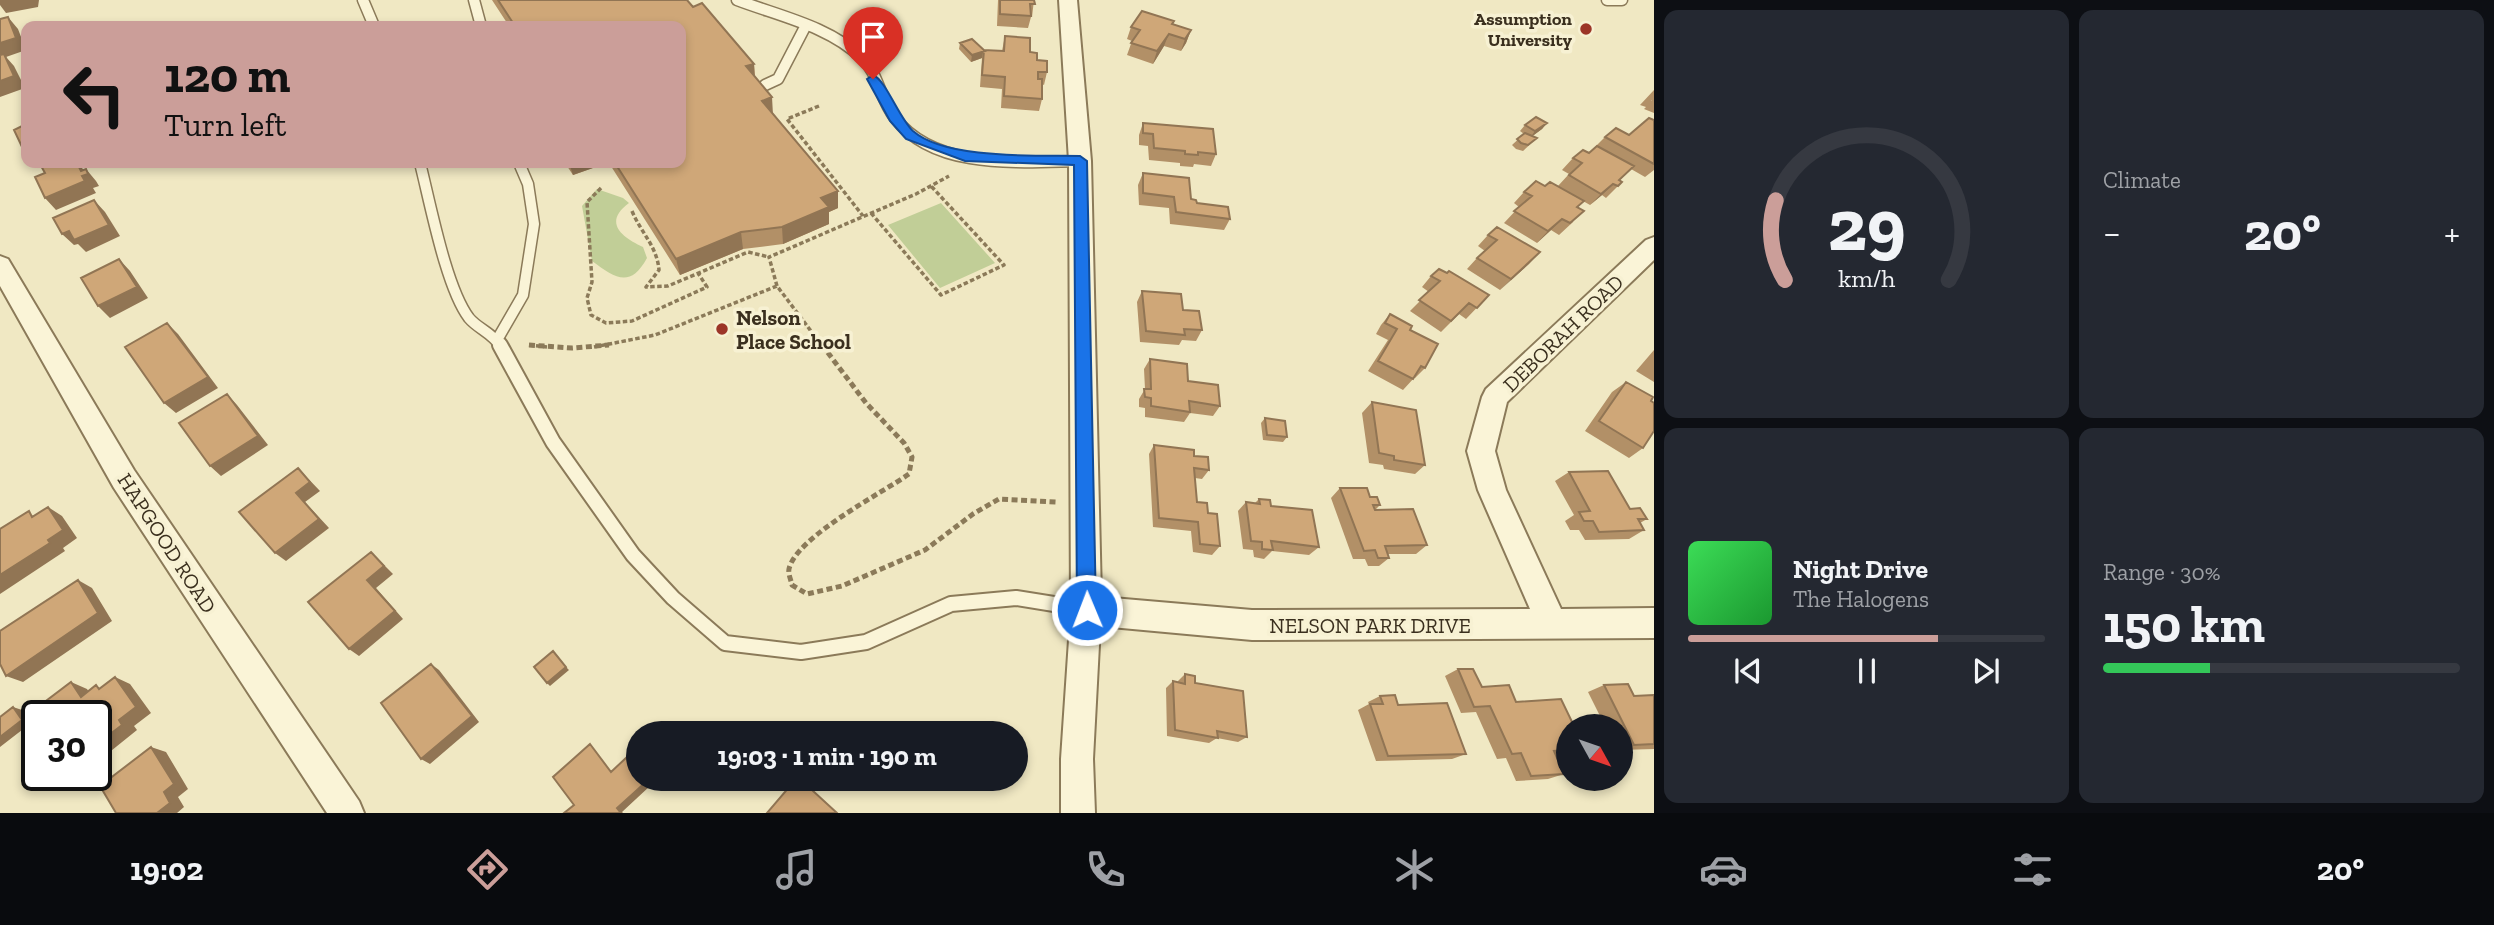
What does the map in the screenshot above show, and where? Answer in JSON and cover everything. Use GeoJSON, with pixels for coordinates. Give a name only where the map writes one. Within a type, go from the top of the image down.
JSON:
{"type":"FeatureCollection","features":[{"type":"Feature","properties":{"kind":"street"},"geometry":{"type":"LineString","coordinates":[[1068,0],[1080,161],[1087,610],[1077,760],[1078,813]]}},
{"type":"Feature","properties":{"kind":"street","name":"DEBORAH ROAD"},"geometry":{"type":"LineString","coordinates":[[1552,624],[1492,490],[1480,451],[1487,419],[1495,397],[1654,246]]}},
{"type":"Feature","properties":{"kind":"street","name":"HAPGOOD ROAD"},"geometry":{"type":"LineString","coordinates":[[0,265],[124,479],[347,813]]}},
{"type":"Feature","properties":{"kind":"street","name":"NELSON PARK DRIVE"},"geometry":{"type":"LineString","coordinates":[[1087,610],[1252,625],[1654,623]]}},
{"type":"Feature","properties":{"kind":"lane"},"geometry":{"type":"LineString","coordinates":[[363,0],[372,21]]}},
{"type":"Feature","properties":{"kind":"lane"},"geometry":{"type":"LineString","coordinates":[[474,0],[480,21]]}},
{"type":"Feature","properties":{"kind":"lane"},"geometry":{"type":"LineString","coordinates":[[737,0],[828,36],[863,59],[894,118],[910,136],[965,157],[1012,161],[1080,161]]}},
{"type":"Feature","properties":{"kind":"lane"},"geometry":{"type":"LineString","coordinates":[[1607,0],[1622,0]]}},
{"type":"Feature","properties":{"kind":"lane"},"geometry":{"type":"LineString","coordinates":[[765,85],[778,79],[805,27]]}},
{"type":"Feature","properties":{"kind":"lane"},"geometry":{"type":"LineString","coordinates":[[421,168],[450,277],[469,317],[497,340],[553,442],[633,555],[673,598],[724,643],[801,652],[866,642],[951,604],[1016,598],[1087,610]]}},
{"type":"Feature","properties":{"kind":"lane"},"geometry":{"type":"LineString","coordinates":[[497,340],[523,295],[534,224],[528,184],[521,168]]}},
{"type":"Feature","properties":{"kind":"path"},"geometry":{"type":"LineString","coordinates":[[819,106],[787,119],[863,216]]}},
{"type":"Feature","properties":{"kind":"path"},"geometry":{"type":"LineString","coordinates":[[632,211],[636,223],[659,253],[660,270],[646,287],[668,286],[748,253],[769,257],[871,213],[949,176],[965,157]]}},
{"type":"Feature","properties":{"kind":"path"},"geometry":{"type":"LineString","coordinates":[[871,213],[941,295],[1004,265],[931,186]]}},
{"type":"Feature","properties":{"kind":"path"},"geometry":{"type":"LineString","coordinates":[[601,188],[587,202],[592,282],[587,299],[590,315],[606,323],[632,321],[707,287],[698,273]]}},
{"type":"Feature","properties":{"kind":"path"},"geometry":{"type":"LineString","coordinates":[[769,257],[777,286],[866,403],[904,443],[912,457],[909,474],[892,488],[821,530],[797,553],[789,569],[792,585],[807,594],[842,586],[925,550],[973,514],[999,499],[1063,503]]}},
{"type":"Feature","properties":{"kind":"path"},"geometry":{"type":"LineString","coordinates":[[529,345],[566,349],[617,344],[664,330],[777,286]]}},
{"type":"Feature","properties":{"kind":"green space"},"geometry":{"type":"Polygon","coordinates":[[[597,189],[623,198],[629,203],[617,216],[616,223],[622,234],[643,247],[647,258],[641,268],[628,277],[615,276],[592,261],[582,206],[597,189]]]}},
{"type":"Feature","properties":{"kind":"green space"},"geometry":{"type":"Polygon","coordinates":[[[941,203],[995,263],[940,288],[888,225],[941,203]]]}},
{"type":"Feature","properties":{"kind":"building"},"geometry":{"type":"Polygon","coordinates":[[[498,0],[687,0],[693,7],[702,3],[754,64],[746,66],[772,97],[762,101],[838,191],[821,198],[829,207],[782,227],[741,232],[676,259],[618,168],[686,168],[686,21],[512,21],[498,0]]]}},
{"type":"Feature","properties":{"kind":"building"},"geometry":{"type":"Polygon","coordinates":[[[1000,0],[1034,0],[1035,4],[1030,4],[1031,16],[1000,14],[1000,0]]]}},
{"type":"Feature","properties":{"kind":"building"},"geometry":{"type":"Polygon","coordinates":[[[1142,11],[1174,21],[1172,24],[1191,30],[1185,39],[1169,34],[1157,51],[1131,43],[1140,30],[1131,27],[1142,11]]]}},
{"type":"Feature","properties":{"kind":"building"},"geometry":{"type":"Polygon","coordinates":[[[8,17],[16,38],[0,43],[0,19],[8,17]]]}},
{"type":"Feature","properties":{"kind":"building"},"geometry":{"type":"Polygon","coordinates":[[[1005,36],[1030,38],[1030,52],[1037,53],[1037,60],[1047,61],[1047,72],[1038,72],[1038,79],[1042,79],[1042,99],[1004,96],[1005,77],[982,75],[984,50],[1004,51],[1005,36]]]}},
{"type":"Feature","properties":{"kind":"building"},"geometry":{"type":"Polygon","coordinates":[[[972,39],[985,51],[972,55],[960,43],[972,39]]]}},
{"type":"Feature","properties":{"kind":"building"},"geometry":{"type":"Polygon","coordinates":[[[4,54],[14,76],[0,81],[0,55],[4,54]]]}},
{"type":"Feature","properties":{"kind":"building"},"geometry":{"type":"Polygon","coordinates":[[[1536,117],[1547,123],[1535,131],[1525,125],[1536,117]]]}},
{"type":"Feature","properties":{"kind":"building"},"geometry":{"type":"Polygon","coordinates":[[[1649,118],[1654,120],[1654,164],[1605,137],[1616,128],[1629,135],[1649,118]]]}},
{"type":"Feature","properties":{"kind":"building"},"geometry":{"type":"Polygon","coordinates":[[[1143,123],[1213,129],[1216,154],[1185,154],[1185,151],[1154,148],[1153,134],[1143,133],[1143,123]]]}},
{"type":"Feature","properties":{"kind":"building"},"geometry":{"type":"Polygon","coordinates":[[[21,126],[21,145],[14,130],[21,126]]]}},
{"type":"Feature","properties":{"kind":"building"},"geometry":{"type":"Polygon","coordinates":[[[1525,133],[1537,138],[1528,145],[1521,143],[1517,139],[1525,133]]]}},
{"type":"Feature","properties":{"kind":"building"},"geometry":{"type":"Polygon","coordinates":[[[1597,146],[1634,166],[1619,180],[1622,182],[1618,186],[1613,184],[1601,194],[1569,175],[1582,163],[1573,158],[1583,150],[1589,153],[1597,146]]]}},
{"type":"Feature","properties":{"kind":"building"},"geometry":{"type":"Polygon","coordinates":[[[42,168],[80,168],[81,171],[86,169],[88,174],[82,176],[85,181],[45,198],[35,177],[45,173],[42,168]]]}},
{"type":"Feature","properties":{"kind":"building"},"geometry":{"type":"Polygon","coordinates":[[[1143,173],[1189,178],[1191,199],[1197,203],[1228,207],[1230,219],[1176,212],[1174,197],[1143,193],[1143,173]]]}},
{"type":"Feature","properties":{"kind":"building"},"geometry":{"type":"Polygon","coordinates":[[[1536,181],[1545,186],[1550,182],[1584,201],[1577,207],[1584,211],[1570,223],[1562,219],[1548,231],[1514,211],[1532,196],[1524,192],[1536,181]]]}},
{"type":"Feature","properties":{"kind":"building"},"geometry":{"type":"Polygon","coordinates":[[[94,200],[109,225],[74,240],[69,231],[62,234],[53,218],[94,200]]]}},
{"type":"Feature","properties":{"kind":"building"},"geometry":{"type":"Polygon","coordinates":[[[1497,227],[1540,252],[1511,279],[1477,258],[1497,240],[1488,235],[1497,227]]]}},
{"type":"Feature","properties":{"kind":"building"},"geometry":{"type":"Polygon","coordinates":[[[119,259],[137,287],[98,306],[81,278],[119,259]]]}},
{"type":"Feature","properties":{"kind":"building"},"geometry":{"type":"Polygon","coordinates":[[[1439,269],[1447,273],[1449,271],[1489,295],[1477,308],[1469,303],[1451,321],[1419,300],[1440,281],[1431,276],[1439,269]]]}},
{"type":"Feature","properties":{"kind":"building"},"geometry":{"type":"Polygon","coordinates":[[[1142,291],[1181,294],[1183,310],[1199,311],[1202,330],[1184,329],[1185,335],[1146,331],[1142,291]]]}},
{"type":"Feature","properties":{"kind":"building"},"geometry":{"type":"Polygon","coordinates":[[[1390,314],[1412,326],[1410,330],[1438,344],[1425,368],[1421,366],[1413,379],[1378,361],[1397,329],[1385,323],[1390,314]]]}},
{"type":"Feature","properties":{"kind":"building"},"geometry":{"type":"Polygon","coordinates":[[[167,323],[208,377],[164,403],[125,347],[167,323]]]}},
{"type":"Feature","properties":{"kind":"building"},"geometry":{"type":"Polygon","coordinates":[[[1150,359],[1187,364],[1188,381],[1218,385],[1220,406],[1189,401],[1190,412],[1151,406],[1151,398],[1145,397],[1144,389],[1151,389],[1150,359]]]}},
{"type":"Feature","properties":{"kind":"building"},"geometry":{"type":"Polygon","coordinates":[[[1626,382],[1653,397],[1651,401],[1654,403],[1654,431],[1643,448],[1599,421],[1626,382]]]}},
{"type":"Feature","properties":{"kind":"building"},"geometry":{"type":"Polygon","coordinates":[[[227,394],[258,436],[210,466],[179,423],[227,394]]]}},
{"type":"Feature","properties":{"kind":"building"},"geometry":{"type":"Polygon","coordinates":[[[1372,402],[1416,410],[1425,465],[1394,460],[1394,456],[1379,453],[1372,402]]]}},
{"type":"Feature","properties":{"kind":"building"},"geometry":{"type":"Polygon","coordinates":[[[1265,418],[1285,421],[1287,437],[1267,435],[1265,418]]]}},
{"type":"Feature","properties":{"kind":"building"},"geometry":{"type":"Polygon","coordinates":[[[1154,445],[1194,450],[1194,456],[1208,457],[1209,470],[1194,468],[1197,502],[1207,503],[1208,513],[1217,514],[1220,546],[1200,544],[1198,522],[1159,518],[1154,445]]]}},
{"type":"Feature","properties":{"kind":"building"},"geometry":{"type":"Polygon","coordinates":[[[298,468],[310,482],[296,493],[319,519],[275,553],[239,512],[298,468]]]}},
{"type":"Feature","properties":{"kind":"building"},"geometry":{"type":"Polygon","coordinates":[[[1608,471],[1630,509],[1640,508],[1647,519],[1638,519],[1644,530],[1599,532],[1593,521],[1584,521],[1579,512],[1590,511],[1569,472],[1608,471]]]}},
{"type":"Feature","properties":{"kind":"building"},"geometry":{"type":"Polygon","coordinates":[[[1340,488],[1367,488],[1370,497],[1377,497],[1380,505],[1373,505],[1375,510],[1413,509],[1427,545],[1385,546],[1389,558],[1378,558],[1375,550],[1364,551],[1340,488]]]}},
{"type":"Feature","properties":{"kind":"building"},"geometry":{"type":"Polygon","coordinates":[[[1259,499],[1270,500],[1271,506],[1312,510],[1319,547],[1271,541],[1273,550],[1262,549],[1262,542],[1251,541],[1246,502],[1260,504],[1259,499]]]}},
{"type":"Feature","properties":{"kind":"building"},"geometry":{"type":"Polygon","coordinates":[[[48,507],[63,530],[48,540],[50,543],[0,575],[0,529],[29,511],[32,517],[48,507]]]}},
{"type":"Feature","properties":{"kind":"building"},"geometry":{"type":"Polygon","coordinates":[[[371,552],[384,566],[367,580],[395,611],[349,649],[308,602],[371,552]]]}},
{"type":"Feature","properties":{"kind":"building"},"geometry":{"type":"Polygon","coordinates":[[[78,580],[98,613],[6,676],[0,664],[0,631],[78,580]]]}},
{"type":"Feature","properties":{"kind":"building"},"geometry":{"type":"Polygon","coordinates":[[[553,651],[566,667],[547,683],[534,667],[553,651]]]}},
{"type":"Feature","properties":{"kind":"building"},"geometry":{"type":"Polygon","coordinates":[[[431,664],[472,716],[421,759],[381,703],[431,664]]]}},
{"type":"Feature","properties":{"kind":"building"},"geometry":{"type":"Polygon","coordinates":[[[1458,669],[1473,669],[1482,687],[1509,685],[1516,702],[1561,699],[1568,714],[1556,714],[1556,774],[1531,776],[1521,753],[1512,754],[1490,706],[1474,707],[1458,669]]]}},
{"type":"Feature","properties":{"kind":"building"},"geometry":{"type":"Polygon","coordinates":[[[1185,674],[1195,676],[1195,683],[1243,691],[1247,737],[1217,731],[1218,738],[1175,730],[1173,681],[1185,684],[1185,674]]]}},
{"type":"Feature","properties":{"kind":"building"},"geometry":{"type":"Polygon","coordinates":[[[115,677],[136,707],[119,720],[122,725],[112,733],[112,700],[47,700],[71,682],[81,697],[96,685],[99,689],[115,677]]]}},
{"type":"Feature","properties":{"kind":"building"},"geometry":{"type":"Polygon","coordinates":[[[1628,684],[1634,696],[1654,695],[1654,744],[1634,745],[1633,714],[1618,714],[1604,685],[1628,684]]]}},
{"type":"Feature","properties":{"kind":"building"},"geometry":{"type":"Polygon","coordinates":[[[1395,695],[1398,705],[1447,703],[1466,754],[1388,756],[1370,704],[1383,704],[1380,696],[1395,695]]]}},
{"type":"Feature","properties":{"kind":"building"},"geometry":{"type":"Polygon","coordinates":[[[13,707],[21,721],[0,737],[0,717],[13,707]]]}},
{"type":"Feature","properties":{"kind":"building"},"geometry":{"type":"Polygon","coordinates":[[[590,744],[611,772],[626,758],[626,791],[636,791],[617,808],[621,813],[564,813],[574,805],[553,777],[590,744]]]}},
{"type":"Feature","properties":{"kind":"building"},"geometry":{"type":"Polygon","coordinates":[[[151,747],[174,784],[164,792],[170,803],[157,813],[116,813],[103,791],[112,791],[112,777],[151,747]]]}},
{"type":"Feature","properties":{"kind":"building"},"geometry":{"type":"Polygon","coordinates":[[[786,791],[813,791],[837,813],[767,813],[786,791]]]}},
{"type":"Feature","properties":{"kind":"place","name":"Assumption University"},"geometry":{"type":"Point","coordinates":[1586,29]}},
{"type":"Feature","properties":{"kind":"place","name":"Nelson Place School"},"geometry":{"type":"Point","coordinates":[722,329]}},
{"type":"Feature","properties":{"kind":"route"},"geometry":{"type":"LineString","coordinates":[[873,79],[894,118],[910,136],[940,148],[965,157],[1012,161],[1080,161],[1087,610]]}}]}
